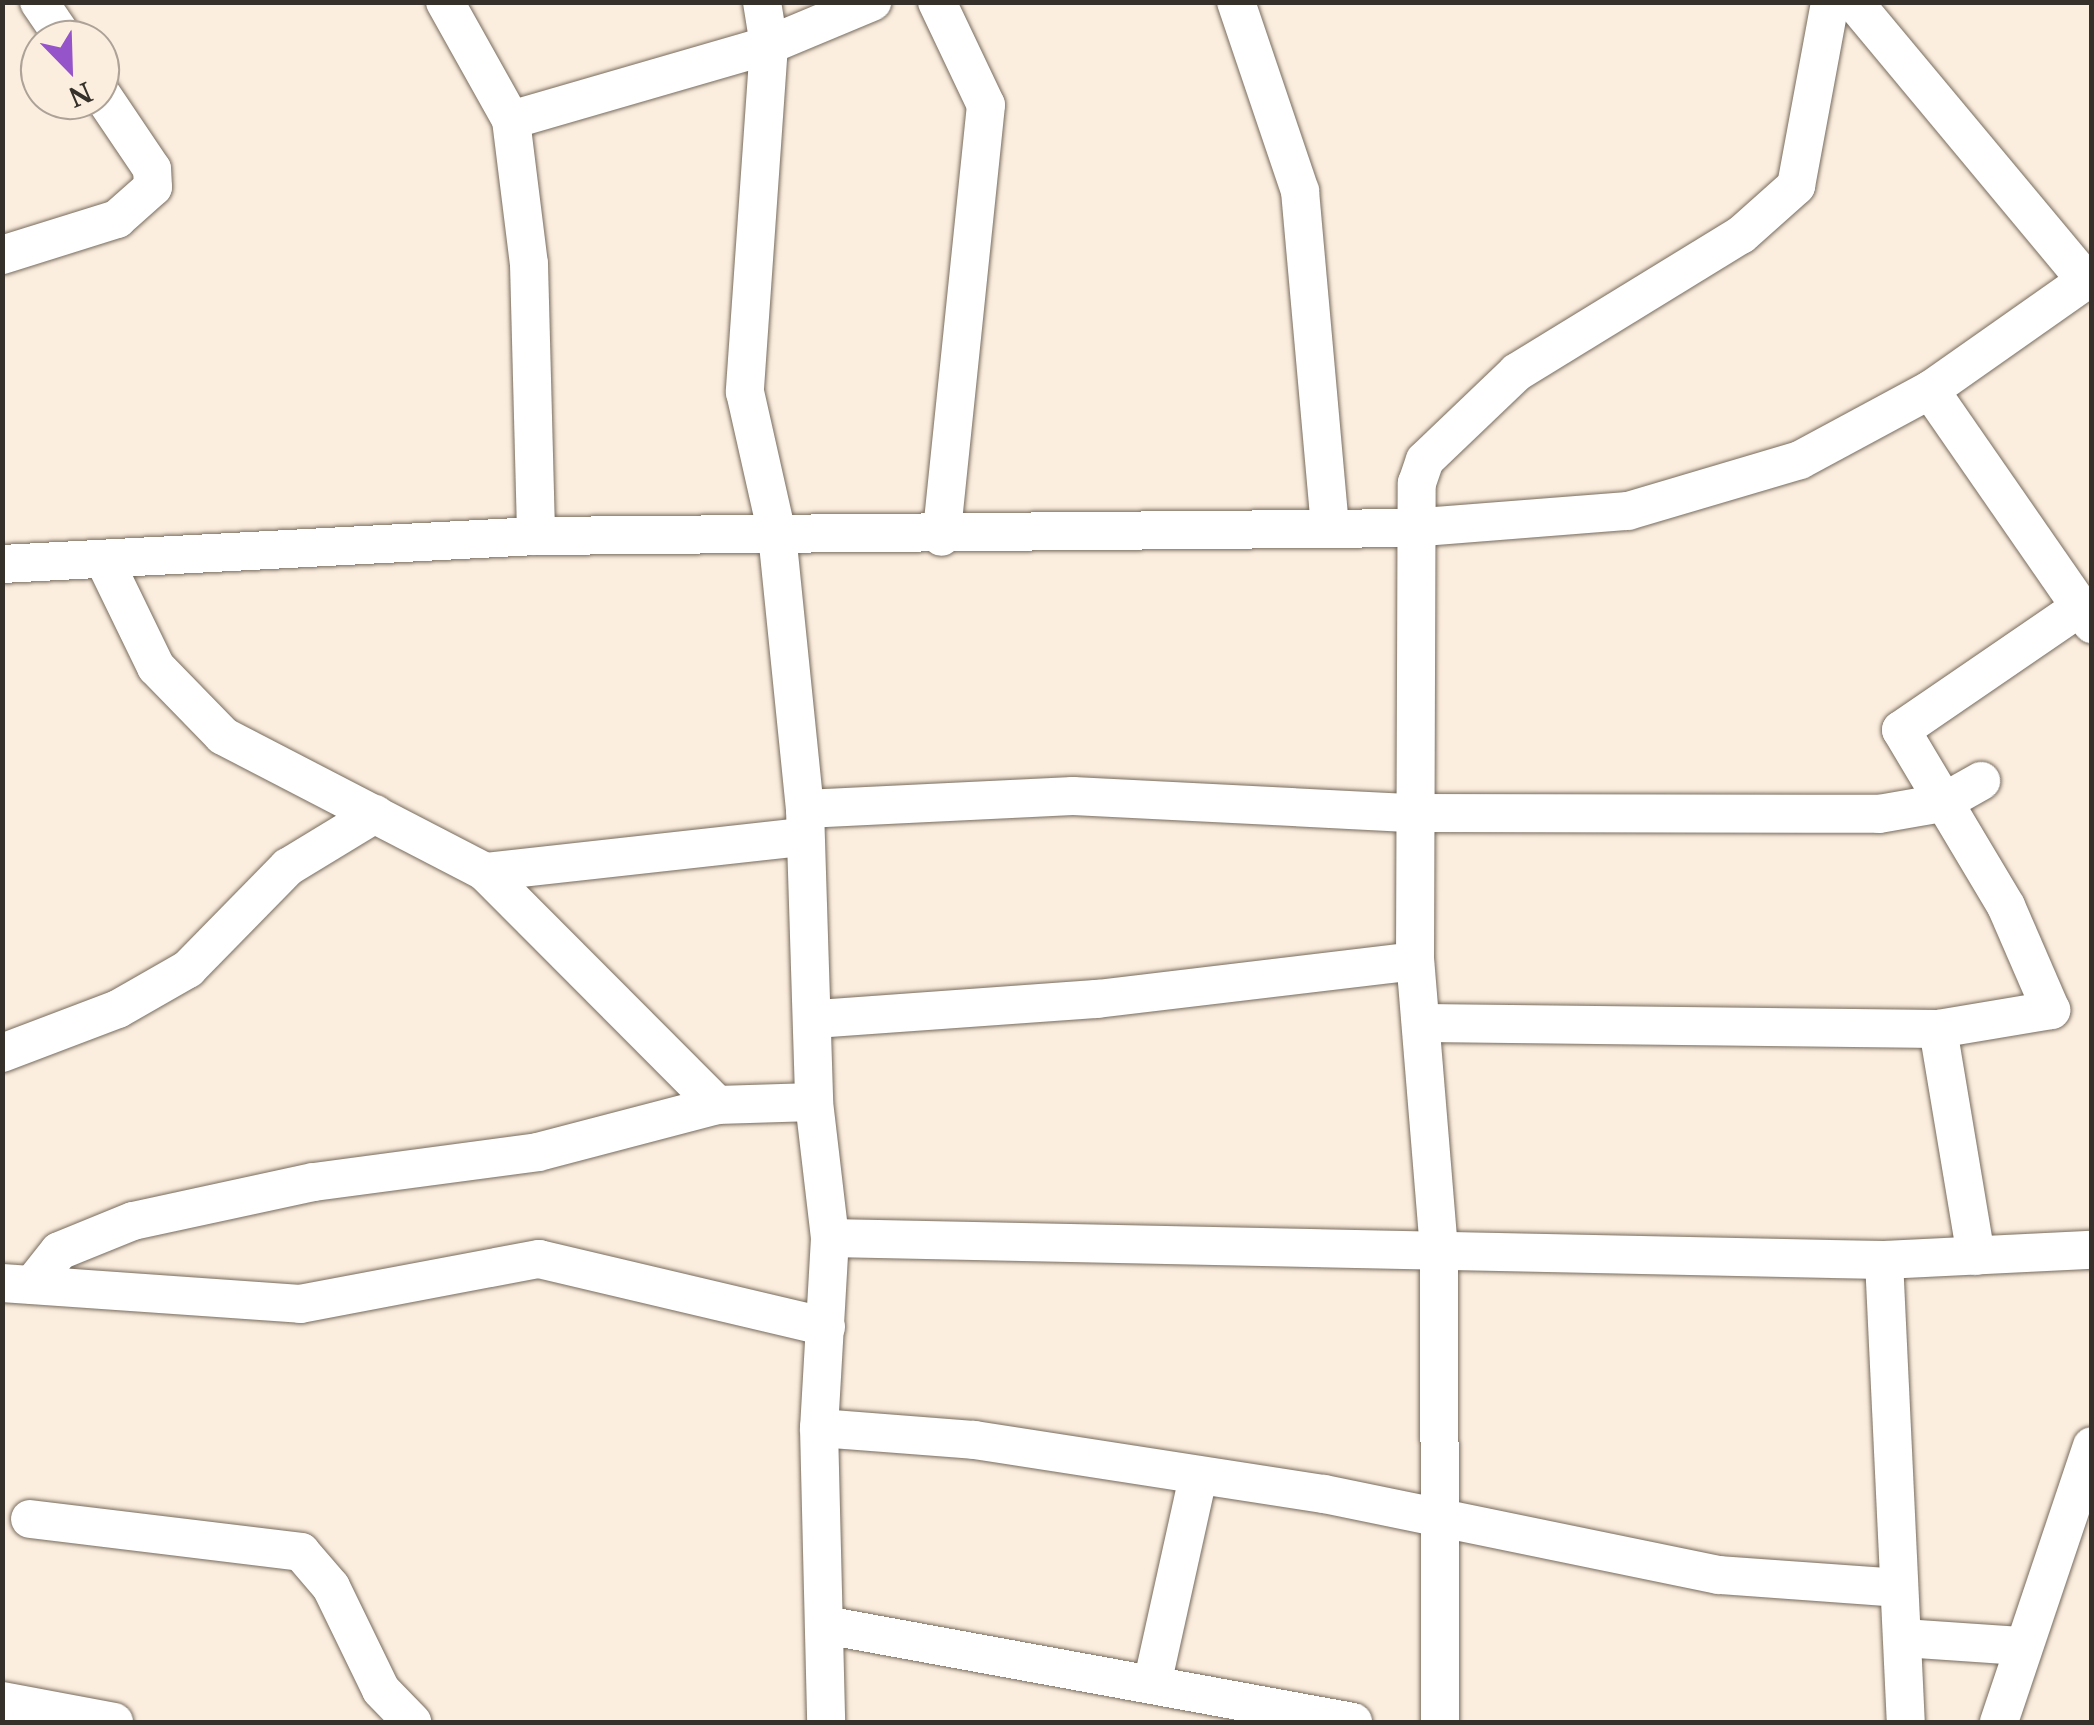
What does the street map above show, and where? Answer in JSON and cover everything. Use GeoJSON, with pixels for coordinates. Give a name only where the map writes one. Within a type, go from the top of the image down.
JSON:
{"type":"FeatureCollection","features":[{"type":"Feature","properties":{"kind":"street"},"geometry":{"type":"LineString","coordinates":[[445,2],[511,120],[530,264],[536,536]]}},
{"type":"Feature","properties":{"kind":"street"},"geometry":{"type":"LineString","coordinates":[[762,2],[769,46],[744,344],[745,392],[777,534],[804,823],[816,1020],[814,1102],[830,1238],[819,1428],[826,1722]]}},
{"type":"Feature","properties":{"kind":"street"},"geometry":{"type":"LineString","coordinates":[[511,120],[769,46],[872,2]]}},
{"type":"Feature","properties":{"kind":"street"},"geometry":{"type":"LineString","coordinates":[[937,2],[986,105],[941,537]]}},
{"type":"Feature","properties":{"kind":"street"},"geometry":{"type":"LineString","coordinates":[[1236,2],[1300,191],[1330,527]]}},
{"type":"Feature","properties":{"kind":"street"},"geometry":{"type":"LineString","coordinates":[[1440,1722],[1439,1250],[1424,1023],[1415,961],[1413,814],[1410,528],[1425,460],[1517,372],[1740,234],[1796,186],[1830,2]]}},
{"type":"Feature","properties":{"kind":"street"},"geometry":{"type":"LineString","coordinates":[[2,564],[105,562],[536,536],[941,537],[1410,528],[1628,511],[1717,489],[1800,460],[1930,390],[2089,278],[1854,2]]}},
{"type":"Feature","properties":{"kind":"street"},"geometry":{"type":"LineString","coordinates":[[2,255],[117,219],[154,187],[152,169],[119,120]]}},
{"type":"Feature","properties":{"kind":"street"},"geometry":{"type":"LineString","coordinates":[[1424,1023],[1938,1029],[2045,1013],[2054,1003],[1942,803],[1904,744],[1906,720],[2086,615],[1930,390]]}},
{"type":"Feature","properties":{"kind":"street"},"geometry":{"type":"LineString","coordinates":[[105,562],[156,667],[223,736],[485,872],[717,1106]]}},
{"type":"Feature","properties":{"kind":"street"},"geometry":{"type":"LineString","coordinates":[[485,872],[804,823],[1073,796],[1413,814],[1879,814],[1942,803],[1980,781]]}},
{"type":"Feature","properties":{"kind":"street"},"geometry":{"type":"LineString","coordinates":[[2,1054],[188,969],[288,867],[375,814]]}},
{"type":"Feature","properties":{"kind":"street"},"geometry":{"type":"LineString","coordinates":[[816,1020],[1097,1000],[1415,961]]}},
{"type":"Feature","properties":{"kind":"street"},"geometry":{"type":"LineString","coordinates":[[1938,1029],[1976,1256]]}},
{"type":"Feature","properties":{"kind":"street"},"geometry":{"type":"LineString","coordinates":[[17,1284],[59,1251],[134,1222],[314,1182],[538,1152],[717,1106],[814,1102]]}},
{"type":"Feature","properties":{"kind":"street"},"geometry":{"type":"LineString","coordinates":[[830,1238],[1884,1260],[2092,1250]]}},
{"type":"Feature","properties":{"kind":"street"},"geometry":{"type":"LineString","coordinates":[[17,1284],[300,1304],[383,1296],[486,1264],[539,1260],[826,1327]]}},
{"type":"Feature","properties":{"kind":"street"},"geometry":{"type":"LineString","coordinates":[[1884,1260],[1906,1722]]}},
{"type":"Feature","properties":{"kind":"street"},"geometry":{"type":"LineString","coordinates":[[819,1428],[922,1433],[1440,1515],[1719,1575],[1899,1588]]}},
{"type":"Feature","properties":{"kind":"street"},"geometry":{"type":"LineString","coordinates":[[1999,1722],[2020,1646],[2092,1446]]}},
{"type":"Feature","properties":{"kind":"street"},"geometry":{"type":"LineString","coordinates":[[1153,1680],[1198,1477]]}},
{"type":"Feature","properties":{"kind":"street"},"geometry":{"type":"LineString","coordinates":[[30,1519],[302,1552],[325,1576],[381,1690],[412,1722]]}},
{"type":"Feature","properties":{"kind":"street"},"geometry":{"type":"LineString","coordinates":[[825,1625],[1153,1680],[1354,1722]]}},
{"type":"Feature","properties":{"kind":"street"},"geometry":{"type":"LineString","coordinates":[[1904,1638],[2020,1646]]}},
{"type":"Feature","properties":{"kind":"street"},"geometry":{"type":"LineString","coordinates":[[2,1700],[114,1722]]}}]}
